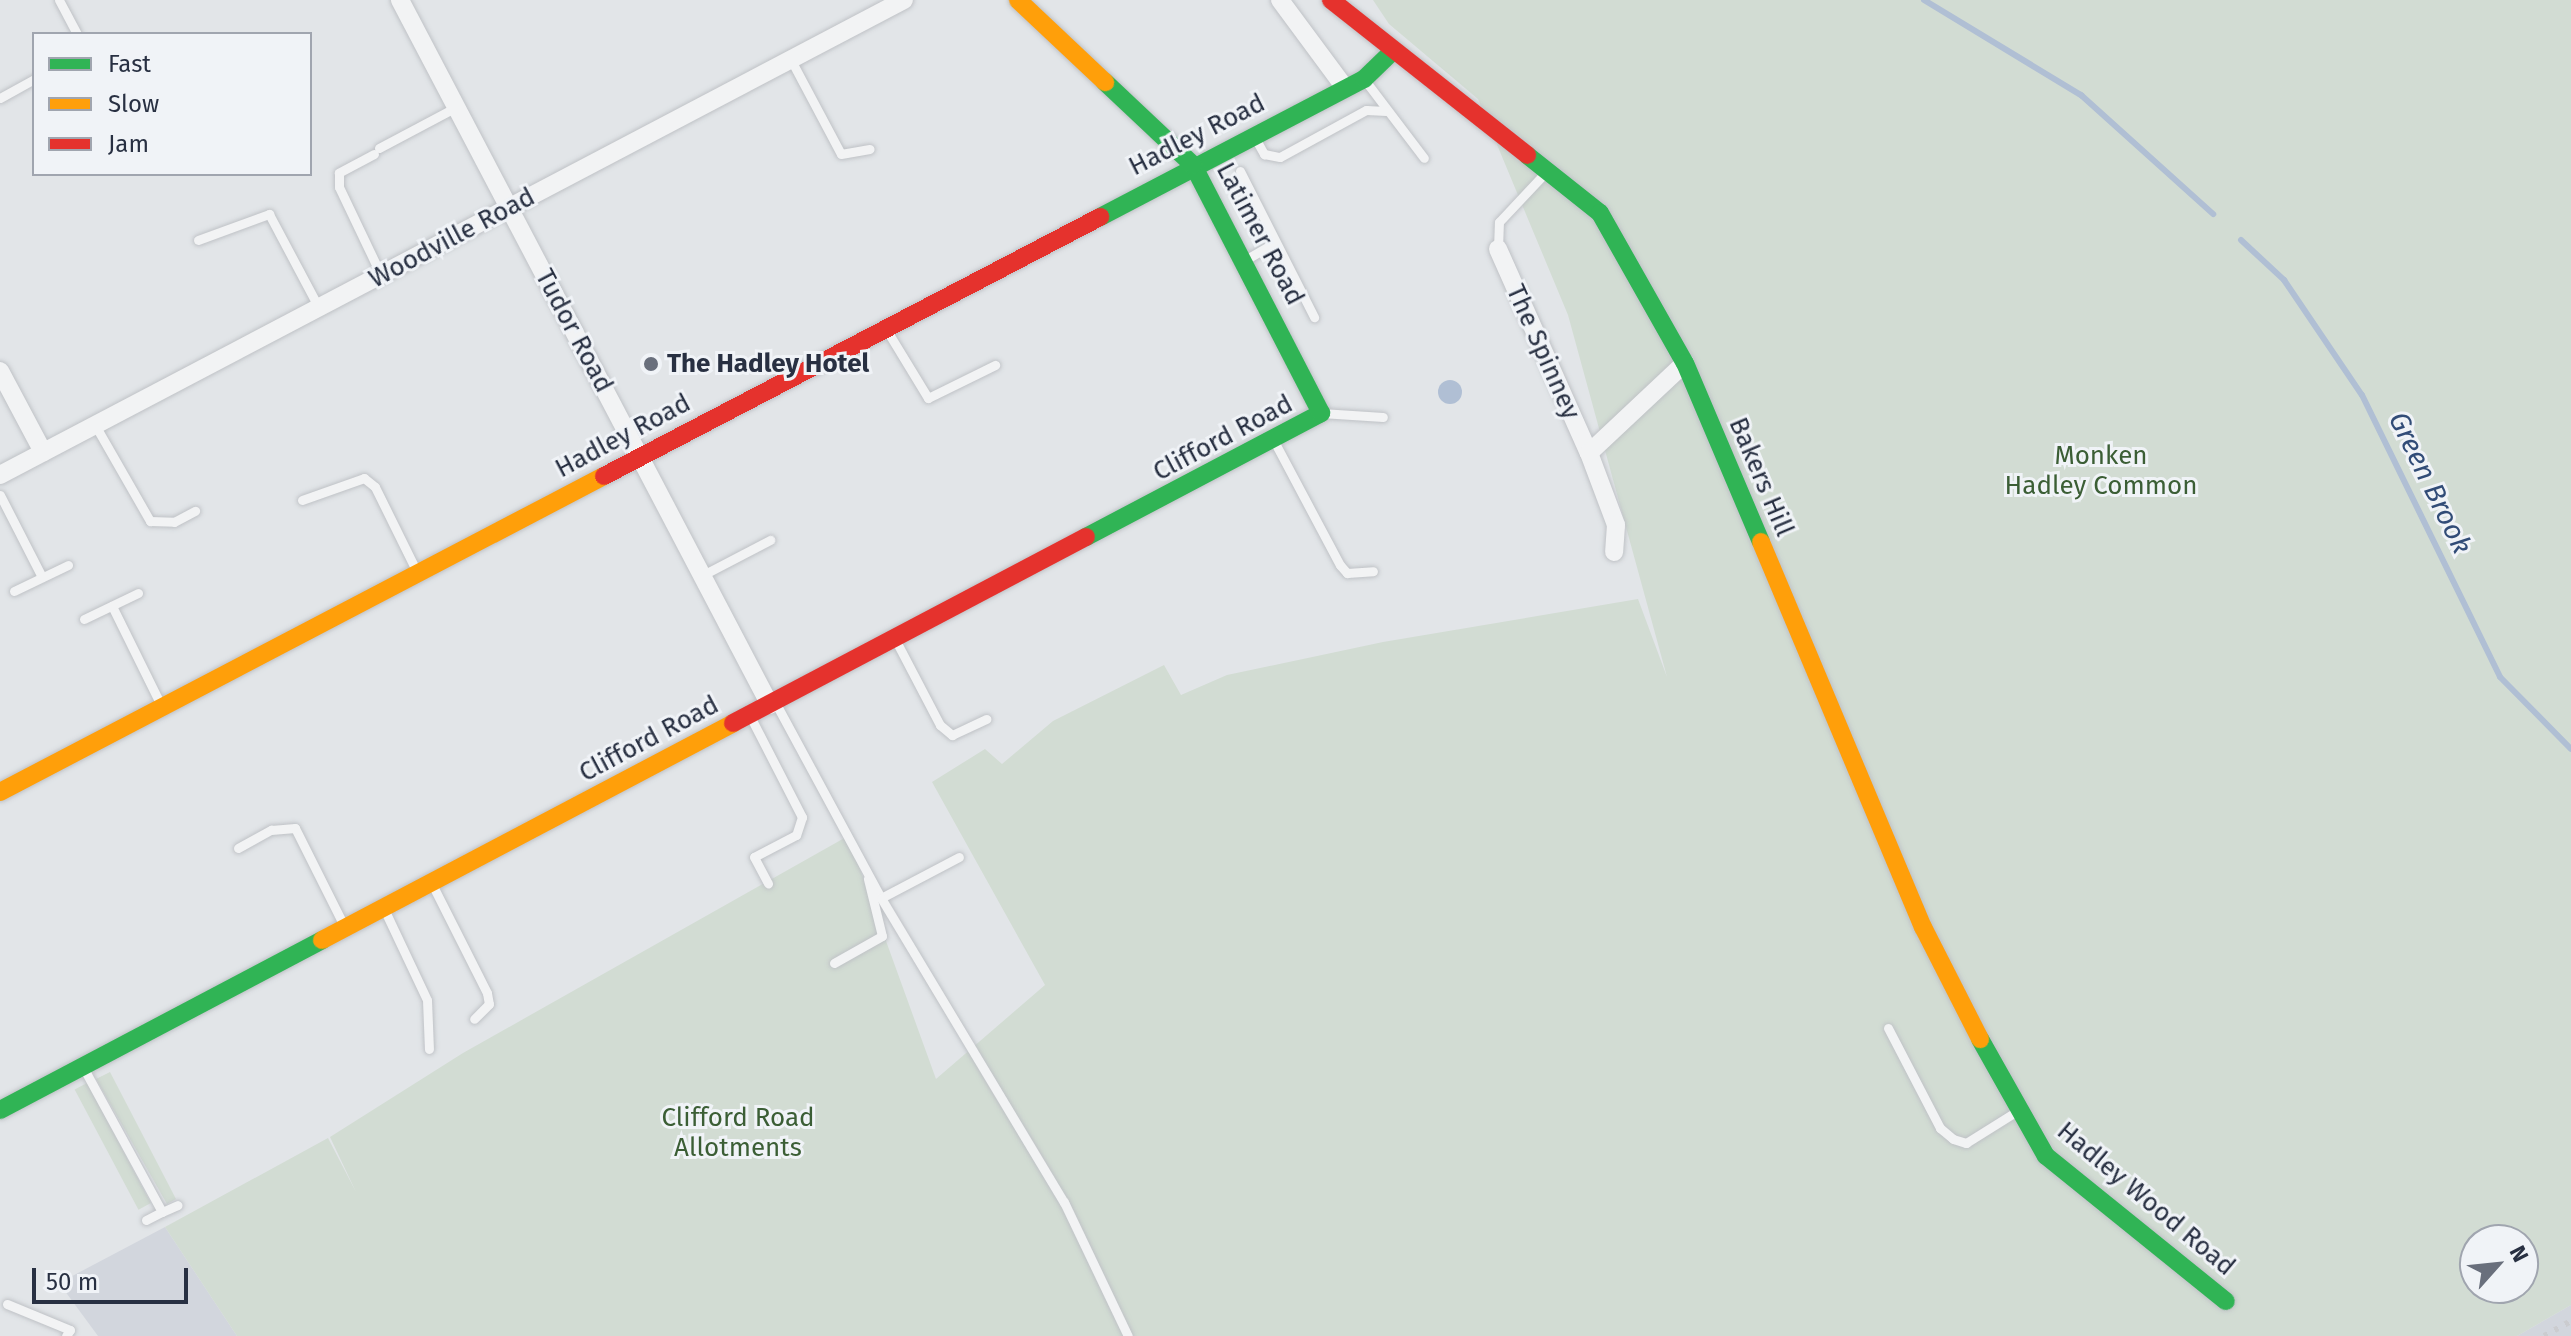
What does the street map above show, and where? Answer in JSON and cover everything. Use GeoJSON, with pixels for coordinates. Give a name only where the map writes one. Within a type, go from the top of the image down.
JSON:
{"type":"FeatureCollection","features":[{"type":"Feature","properties":{"kind":"street","name":"Tudor Road"},"geometry":{"type":"LineString","coordinates":[[400,0],[773,704]]}},
{"type":"Feature","properties":{"kind":"street","name":"Woodville Road"},"geometry":{"type":"LineString","coordinates":[[0,475],[904,0]]}},
{"type":"Feature","properties":{"kind":"street","name":"Latimer Road"},"geometry":{"type":"LineString","coordinates":[[1018,0],[1193,165],[1245,260],[1321,413]]}},
{"type":"Feature","properties":{"kind":"street"},"geometry":{"type":"LineString","coordinates":[[1280,0],[1345,88]]}},
{"type":"Feature","properties":{"kind":"street","name":"Bakers Hill"},"geometry":{"type":"LineString","coordinates":[[1331,0],[1391,53],[1550,168],[1600,213],[1685,363],[1923,927],[1968,1008]]}},
{"type":"Feature","properties":{"kind":"street","name":"Hadley Road"},"geometry":{"type":"LineString","coordinates":[[0,792],[1193,165],[1364,79],[1391,53]]}},
{"type":"Feature","properties":{"kind":"street","name":"The Spinney"},"geometry":{"type":"LineString","coordinates":[[1498,249],[1589,453],[1616,525],[1614,552]]}},
{"type":"Feature","properties":{"kind":"street","name":"The Spinney"},"geometry":{"type":"LineString","coordinates":[[1589,453],[1685,363]]}},
{"type":"Feature","properties":{"kind":"street"},"geometry":{"type":"LineString","coordinates":[[0,371],[43,452]]}},
{"type":"Feature","properties":{"kind":"street","name":"Clifford Road"},"geometry":{"type":"LineString","coordinates":[[0,1110],[1274,441],[1321,413]]}},
{"type":"Feature","properties":{"kind":"street","name":"Hadley Wood Road"},"geometry":{"type":"LineString","coordinates":[[1968,1008],[2017,1111],[2046,1156],[2226,1301]]}},
{"type":"Feature","properties":{"kind":"lane"},"geometry":{"type":"LineString","coordinates":[[59,0],[76,32]]}},
{"type":"Feature","properties":{"kind":"lane"},"geometry":{"type":"LineString","coordinates":[[791,60],[841,154],[870,149]]}},
{"type":"Feature","properties":{"kind":"lane"},"geometry":{"type":"LineString","coordinates":[[1364,79],[1424,158]]}},
{"type":"Feature","properties":{"kind":"lane"},"geometry":{"type":"LineString","coordinates":[[0,98],[32,80]]}},
{"type":"Feature","properties":{"kind":"lane"},"geometry":{"type":"LineString","coordinates":[[381,275],[339,187],[339,173],[456,107]]}},
{"type":"Feature","properties":{"kind":"lane"},"geometry":{"type":"LineString","coordinates":[[1253,135],[1270,159],[1366,110],[1386,111]]}},
{"type":"Feature","properties":{"kind":"lane"},"geometry":{"type":"LineString","coordinates":[[1498,249],[1499,222],[1550,168]]}},
{"type":"Feature","properties":{"kind":"lane"},"geometry":{"type":"LineString","coordinates":[[1240,171],[1314,317]]}},
{"type":"Feature","properties":{"kind":"lane"},"geometry":{"type":"LineString","coordinates":[[198,240],[269,214],[319,308]]}},
{"type":"Feature","properties":{"kind":"lane"},"geometry":{"type":"LineString","coordinates":[[1245,260],[1274,243]]}},
{"type":"Feature","properties":{"kind":"lane"},"geometry":{"type":"LineString","coordinates":[[885,327],[928,398],[995,365]]}},
{"type":"Feature","properties":{"kind":"lane"},"geometry":{"type":"LineString","coordinates":[[1321,413],[1383,417]]}},
{"type":"Feature","properties":{"kind":"lane"},"geometry":{"type":"LineString","coordinates":[[95,425],[150,521],[174,522],[195,511]]}},
{"type":"Feature","properties":{"kind":"lane"},"geometry":{"type":"LineString","coordinates":[[1274,441],[1340,565],[1347,573],[1373,571]]}},
{"type":"Feature","properties":{"kind":"lane"},"geometry":{"type":"LineString","coordinates":[[302,500],[364,478],[375,487],[417,572]]}},
{"type":"Feature","properties":{"kind":"lane"},"geometry":{"type":"LineString","coordinates":[[0,495],[42,577]]}},
{"type":"Feature","properties":{"kind":"lane"},"geometry":{"type":"LineString","coordinates":[[703,575],[770,540]]}},
{"type":"Feature","properties":{"kind":"lane"},"geometry":{"type":"LineString","coordinates":[[14,591],[68,565]]}},
{"type":"Feature","properties":{"kind":"lane"},"geometry":{"type":"LineString","coordinates":[[84,619],[138,593]]}},
{"type":"Feature","properties":{"kind":"lane"},"geometry":{"type":"LineString","coordinates":[[112,606],[162,707]]}},
{"type":"Feature","properties":{"kind":"lane"},"geometry":{"type":"LineString","coordinates":[[895,639],[940,725],[952,735],[987,719]]}},
{"type":"Feature","properties":{"kind":"lane"},"geometry":{"type":"LineString","coordinates":[[773,704],[881,898],[1064,1202],[1128,1336]]}},
{"type":"Feature","properties":{"kind":"lane"},"geometry":{"type":"LineString","coordinates":[[749,716],[802,817],[796,835],[754,857],[768,883]]}},
{"type":"Feature","properties":{"kind":"lane"},"geometry":{"type":"LineString","coordinates":[[238,848],[271,830],[295,828],[345,928]]}},
{"type":"Feature","properties":{"kind":"lane"},"geometry":{"type":"LineString","coordinates":[[881,898],[959,857]]}},
{"type":"Feature","properties":{"kind":"lane"},"geometry":{"type":"LineString","coordinates":[[834,963],[882,936],[866,872]]}},
{"type":"Feature","properties":{"kind":"lane"},"geometry":{"type":"LineString","coordinates":[[432,883],[487,993],[489,1004],[474,1019]]}},
{"type":"Feature","properties":{"kind":"lane"},"geometry":{"type":"LineString","coordinates":[[384,908],[427,1000],[429,1049]]}},
{"type":"Feature","properties":{"kind":"lane"},"geometry":{"type":"LineString","coordinates":[[1888,1028],[1940,1128],[1953,1139],[1966,1143],[2017,1111]]}},
{"type":"Feature","properties":{"kind":"lane"},"geometry":{"type":"LineString","coordinates":[[83,1067],[162,1212]]}},
{"type":"Feature","properties":{"kind":"lane"},"geometry":{"type":"LineString","coordinates":[[146,1220],[178,1205]]}},
{"type":"Feature","properties":{"kind":"lane"},"geometry":{"type":"LineString","coordinates":[[7,1304],[70,1334]]}},
{"type":"Feature","properties":{"kind":"shaded area"},"geometry":{"type":"Polygon","coordinates":[[[165,1227],[237,1336],[98,1336],[59,1283],[165,1227]]]}},
{"type":"Feature","properties":{"kind":"shaded area"},"geometry":{"type":"Polygon","coordinates":[[[2571,1305],[2571,1336],[2517,1336],[2571,1305]]]}},
{"type":"Feature","properties":{"kind":"green space"},"geometry":{"type":"Polygon","coordinates":[[[1373,0],[2571,0],[2571,1305],[2517,1336],[237,1336],[165,1227],[328,1138],[356,1192],[330,1137],[463,1053],[848,836],[936,1079],[1045,985],[932,782],[985,749],[1002,764],[1053,721],[1164,665],[1181,695],[1227,675],[1383,642],[1638,599],[1667,677],[1568,315],[1478,99],[1389,24],[1373,0]]]}},
{"type":"Feature","properties":{"kind":"green space"},"geometry":{"type":"Polygon","coordinates":[[[110,1072],[176,1199],[167,1204],[96,1079],[110,1072]]]}},
{"type":"Feature","properties":{"kind":"green space"},"geometry":{"type":"Polygon","coordinates":[[[87,1083],[151,1203],[138,1210],[75,1090],[87,1083]]]}},
{"type":"Feature","properties":{"kind":"water"},"geometry":{"type":"Polygon","coordinates":[[[1450,380],[1461,387],[1462,392],[1455,403],[1450,404],[1439,397],[1438,392],[1445,381],[1450,380]]]}},
{"type":"Feature","properties":{"kind":"waterway","name":"Green Brook"},"geometry":{"type":"LineString","coordinates":[[1924,0],[2081,95],[2213,214]]}},
{"type":"Feature","properties":{"kind":"waterway","name":"Green Brook"},"geometry":{"type":"LineString","coordinates":[[2241,240],[2284,280],[2362,395],[2500,677],[2571,749]]}},
{"type":"Feature","properties":{"kind":"railway"},"geometry":{"type":"LineString","coordinates":[[2544,1336],[2571,1321]]}},
{"type":"Feature","properties":{"kind":"traffic: fast"},"geometry":{"type":"LineString","coordinates":[[1100,217],[1364,79],[1391,53]]}},
{"type":"Feature","properties":{"kind":"traffic: fast"},"geometry":{"type":"LineString","coordinates":[[1086,537],[1321,413],[1193,165],[1105,82]]}},
{"type":"Feature","properties":{"kind":"traffic: fast"},"geometry":{"type":"LineString","coordinates":[[1527,155],[1600,213],[1685,363],[1761,542]]}},
{"type":"Feature","properties":{"kind":"traffic: fast"},"geometry":{"type":"LineString","coordinates":[[0,1110],[322,940]]}},
{"type":"Feature","properties":{"kind":"traffic: fast"},"geometry":{"type":"LineString","coordinates":[[1980,1039],[2046,1156],[2226,1301]]}},
{"type":"Feature","properties":{"kind":"traffic: slow"},"geometry":{"type":"LineString","coordinates":[[1018,0],[1105,82]]}},
{"type":"Feature","properties":{"kind":"traffic: slow"},"geometry":{"type":"LineString","coordinates":[[0,792],[604,476]]}},
{"type":"Feature","properties":{"kind":"traffic: slow"},"geometry":{"type":"LineString","coordinates":[[1761,542],[1923,927],[1980,1039]]}},
{"type":"Feature","properties":{"kind":"traffic: slow"},"geometry":{"type":"LineString","coordinates":[[322,940],[733,723]]}},
{"type":"Feature","properties":{"kind":"traffic: jam"},"geometry":{"type":"LineString","coordinates":[[1331,0],[1527,155]]}},
{"type":"Feature","properties":{"kind":"traffic: jam"},"geometry":{"type":"LineString","coordinates":[[604,476],[1100,217]]}},
{"type":"Feature","properties":{"kind":"traffic: jam"},"geometry":{"type":"LineString","coordinates":[[733,723],[1086,537]]}},
{"type":"Feature","properties":{"kind":"place","name":"The Hadley Hotel"},"geometry":{"type":"Point","coordinates":[651,364]}},
{"type":"Feature","properties":{"kind":"park label","name":"Monken Hadley Common"},"geometry":{"type":"Point","coordinates":[2101,471]}},
{"type":"Feature","properties":{"kind":"park label","name":"Clifford Road Allotments"},"geometry":{"type":"Point","coordinates":[738,1133]}}]}
